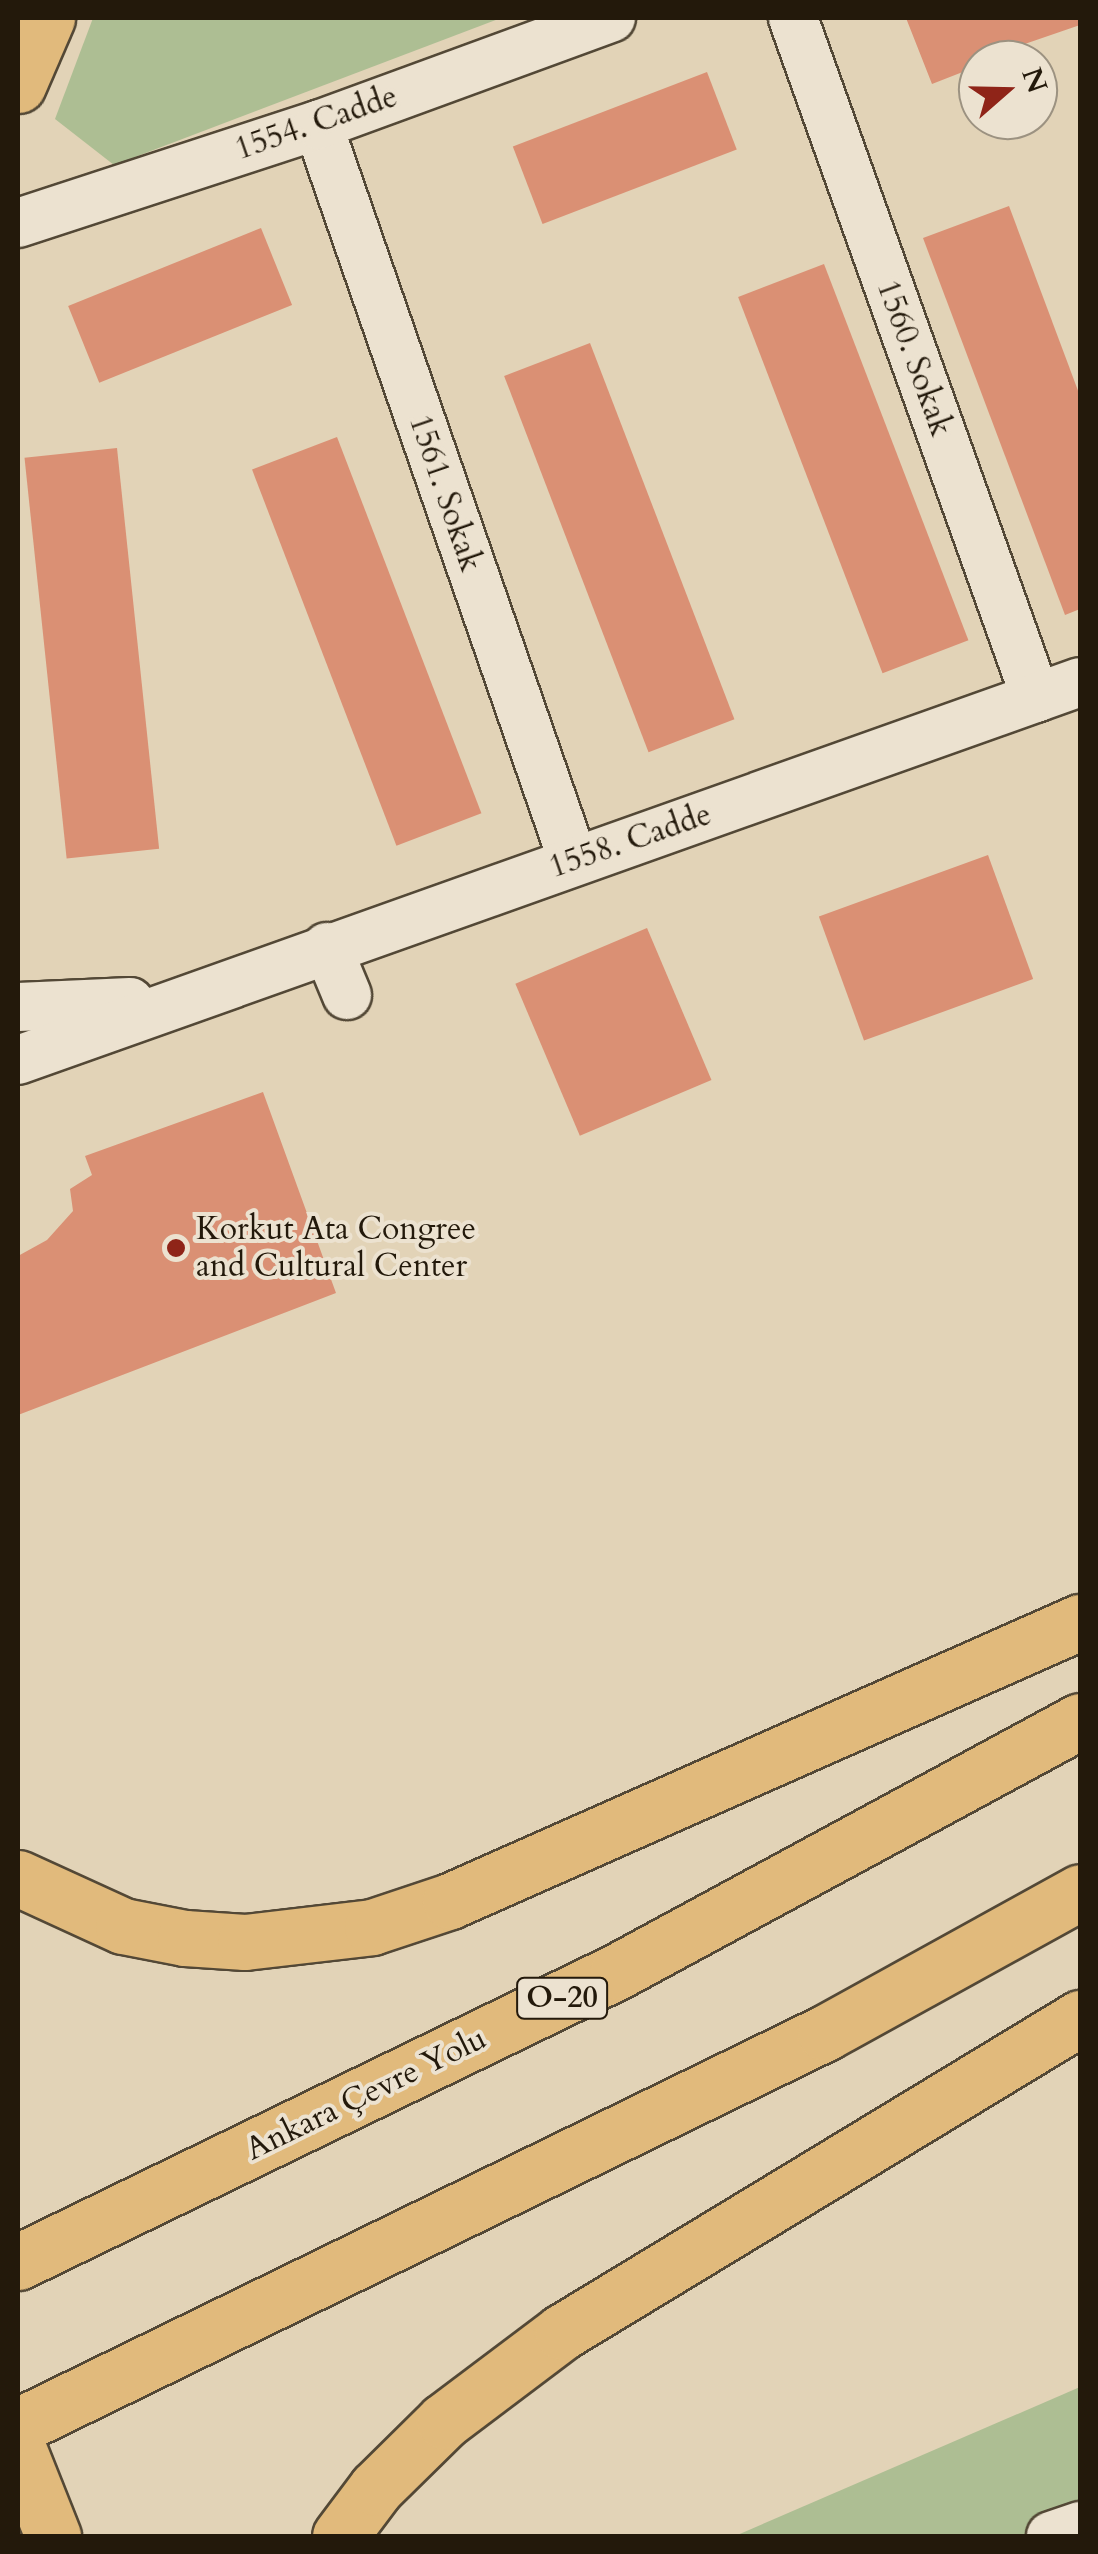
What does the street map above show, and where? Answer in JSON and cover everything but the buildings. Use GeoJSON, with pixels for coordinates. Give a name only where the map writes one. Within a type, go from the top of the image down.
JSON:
{"type":"FeatureCollection","features":[{"type":"Feature","properties":{"kind":"main road"},"geometry":{"type":"LineString","coordinates":[[18,86],[48,18]]}},
{"type":"Feature","properties":{"kind":"main road"},"geometry":{"type":"LineString","coordinates":[[18,1878],[124,1926],[185,1938],[245,1942],[372,1927],[450,1902],[1080,1622]]}},
{"type":"Feature","properties":{"kind":"main road","name":"Ankara Çevre Yolu"},"geometry":{"type":"LineString","coordinates":[[25,2258],[618,1971],[1080,1720]]}},
{"type":"Feature","properties":{"kind":"main road"},"geometry":{"type":"LineString","coordinates":[[18,2426],[825,2033],[1080,1892]]}},
{"type":"Feature","properties":{"kind":"main road"},"geometry":{"type":"LineString","coordinates":[[340,2536],[376,2488],[444,2421],[562,2332],[1080,2018]]}},
{"type":"Feature","properties":{"kind":"main road"},"geometry":{"type":"LineString","coordinates":[[18,2448],[54,2536]]}},
{"type":"Feature","properties":{"kind":"street","name":"1554. Cadde"},"geometry":{"type":"LineString","coordinates":[[18,223],[318,124],[611,18]]}},
{"type":"Feature","properties":{"kind":"street","name":"1560. Sokak"},"geometry":{"type":"LineString","coordinates":[[793,18],[1036,698]]}},
{"type":"Feature","properties":{"kind":"street","name":"1561. Sokak"},"geometry":{"type":"LineString","coordinates":[[318,124],[573,860]]}},
{"type":"Feature","properties":{"kind":"street","name":"1558. Cadde"},"geometry":{"type":"LineString","coordinates":[[178,999],[1080,682]]}},
{"type":"Feature","properties":{"kind":"street"},"geometry":{"type":"LineString","coordinates":[[328,947],[347,996]]}},
{"type":"Feature","properties":{"kind":"street"},"geometry":{"type":"LineString","coordinates":[[26,1000],[178,999]]}},
{"type":"Feature","properties":{"kind":"street"},"geometry":{"type":"LineString","coordinates":[[18,1060],[178,999]]}},
{"type":"Feature","properties":{"kind":"street"},"geometry":{"type":"LineString","coordinates":[[1051,2536],[1080,2526]]}},
{"type":"Feature","properties":{"kind":"green space"},"geometry":{"type":"Polygon","coordinates":[[[93,18],[501,18],[114,165],[55,119],[93,18]]]}},
{"type":"Feature","properties":{"kind":"green space"},"geometry":{"type":"Polygon","coordinates":[[[1080,2387],[1080,2536],[735,2536],[1080,2387]]]}},
{"type":"Feature","properties":{"kind":"place","name":"Korkut Ata Congree and Cultural Center"},"geometry":{"type":"Point","coordinates":[176,1248]}}]}
